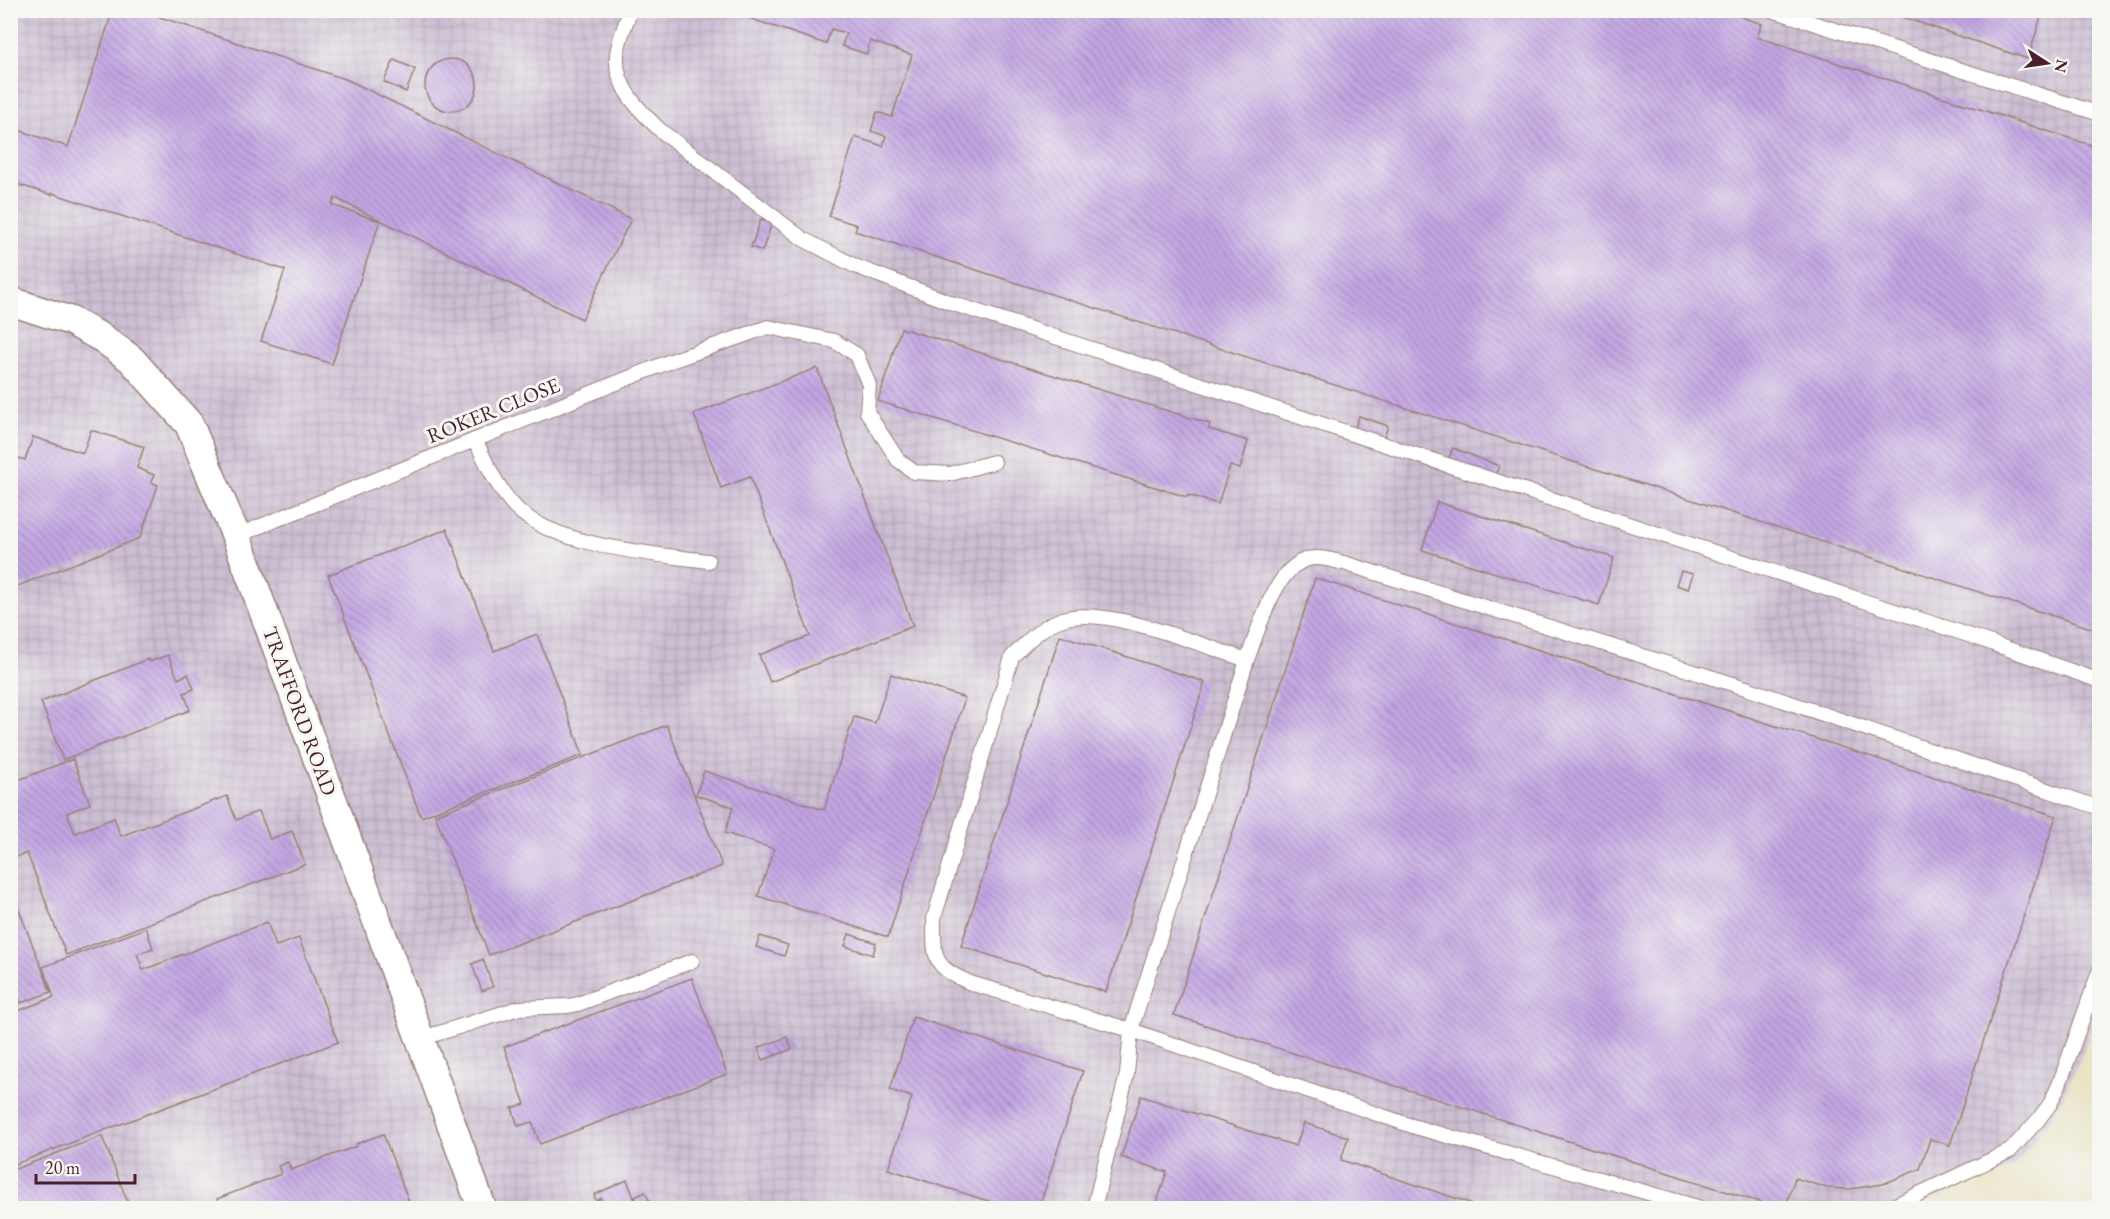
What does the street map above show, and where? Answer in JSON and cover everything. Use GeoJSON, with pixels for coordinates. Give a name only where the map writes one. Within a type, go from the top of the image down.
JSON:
{"type":"FeatureCollection","features":[{"type":"Feature","properties":{"kind":"street","name":"TRAFFORD ROAD"},"geometry":{"type":"LineString","coordinates":[[10,301],[71,321],[102,338],[130,359],[189,424],[236,536],[482,1209]]}},
{"type":"Feature","properties":{"kind":"lane"},"geometry":{"type":"LineString","coordinates":[[630,10],[617,54],[618,68],[629,96],[640,111],[660,130],[803,239],[855,266],[954,304],[1965,634],[2100,681]]}},
{"type":"Feature","properties":{"kind":"lane"},"geometry":{"type":"LineString","coordinates":[[1772,10],[2100,114]]}},
{"type":"Feature","properties":{"kind":"lane","name":"ROKER CLOSE"},"geometry":{"type":"LineString","coordinates":[[236,536],[671,361],[768,327],[834,341],[857,355],[869,385],[867,412],[898,460],[914,472],[950,474],[994,462]]}},
{"type":"Feature","properties":{"kind":"lane"},"geometry":{"type":"LineString","coordinates":[[475,440],[497,485],[516,508],[537,523],[572,538],[632,550],[708,561]]}},
{"type":"Feature","properties":{"kind":"lane"},"geometry":{"type":"LineString","coordinates":[[1094,1209],[1127,1074],[1131,1030],[1247,660],[1270,600],[1282,579],[1294,566],[1307,559],[1325,559],[1347,564],[1749,688],[2100,808]]}},
{"type":"Feature","properties":{"kind":"lane"},"geometry":{"type":"LineString","coordinates":[[1247,660],[1127,621],[1094,615],[1064,618],[1036,632],[1012,657],[934,918],[934,944],[939,964],[950,975],[973,984],[1131,1030],[1412,1126],[1701,1209]]}},
{"type":"Feature","properties":{"kind":"lane"},"geometry":{"type":"LineString","coordinates":[[420,1039],[519,1008],[578,1004],[692,961]]}},
{"type":"Feature","properties":{"kind":"lane"},"geometry":{"type":"LineString","coordinates":[[1889,1209],[2010,1151],[2038,1120],[2050,1104],[2059,1085],[2100,969]]}},
{"type":"Feature","properties":{"kind":"shaded area"},"geometry":{"type":"Polygon","coordinates":[[[10,11],[2099,11],[2100,1001],[2080,1059],[2053,1116],[2013,1167],[1908,1208],[11,1208],[10,11]]]}},
{"type":"Feature","properties":{"kind":"building"},"geometry":{"type":"Polygon","coordinates":[[[113,10],[139,10],[348,80],[631,219],[582,319],[335,198],[332,205],[380,221],[332,364],[261,341],[285,270],[52,193],[52,195],[10,182],[10,127],[68,147],[113,10]]]}},
{"type":"Feature","properties":{"kind":"building"},"geometry":{"type":"Polygon","coordinates":[[[725,10],[1721,10],[1762,24],[1757,37],[2100,148],[2100,631],[855,231],[857,225],[829,216],[855,137],[883,146],[886,136],[871,131],[877,112],[892,117],[912,55],[870,41],[867,54],[842,46],[846,33],[831,29],[826,44],[725,10]]]}},
{"type":"Feature","properties":{"kind":"building"},"geometry":{"type":"Polygon","coordinates":[[[1881,10],[2043,10],[2028,59],[1881,10]]]}},
{"type":"Feature","properties":{"kind":"building"},"geometry":{"type":"Polygon","coordinates":[[[451,59],[461,61],[469,67],[475,75],[477,85],[475,95],[469,103],[461,109],[451,111],[441,109],[433,103],[427,95],[425,85],[427,75],[433,67],[441,61],[451,59]]]}},
{"type":"Feature","properties":{"kind":"building"},"geometry":{"type":"Polygon","coordinates":[[[394,60],[415,69],[406,92],[384,82],[394,60]]]}},
{"type":"Feature","properties":{"kind":"building"},"geometry":{"type":"Polygon","coordinates":[[[761,219],[772,223],[762,251],[751,247],[761,219]]]}},
{"type":"Feature","properties":{"kind":"building"},"geometry":{"type":"Polygon","coordinates":[[[901,328],[1210,424],[1209,429],[1248,441],[1240,469],[1230,466],[1218,504],[1188,495],[1187,497],[878,401],[901,328]]]}},
{"type":"Feature","properties":{"kind":"building"},"geometry":{"type":"Polygon","coordinates":[[[817,368],[913,626],[770,682],[759,655],[810,636],[750,477],[721,488],[694,414],[817,368]]]}},
{"type":"Feature","properties":{"kind":"building"},"geometry":{"type":"Polygon","coordinates":[[[1359,416],[1388,426],[1383,441],[1354,431],[1359,416]]]}},
{"type":"Feature","properties":{"kind":"building"},"geometry":{"type":"Polygon","coordinates":[[[91,430],[144,447],[137,468],[154,475],[151,482],[158,485],[140,538],[10,589],[10,455],[25,460],[33,437],[83,453],[91,430]]]}},
{"type":"Feature","properties":{"kind":"building"},"geometry":{"type":"Polygon","coordinates":[[[1453,448],[1499,466],[1493,480],[1447,463],[1453,448]]]}},
{"type":"Feature","properties":{"kind":"building"},"geometry":{"type":"Polygon","coordinates":[[[1437,502],[1614,558],[1599,605],[1422,550],[1437,502]]]}},
{"type":"Feature","properties":{"kind":"building"},"geometry":{"type":"Polygon","coordinates":[[[447,529],[494,651],[537,634],[583,755],[421,817],[328,575],[447,529]]]}},
{"type":"Feature","properties":{"kind":"building"},"geometry":{"type":"Polygon","coordinates":[[[1681,571],[1693,574],[1688,589],[1676,585],[1681,571]]]}},
{"type":"Feature","properties":{"kind":"building"},"geometry":{"type":"Polygon","coordinates":[[[1315,578],[2056,816],[1950,1145],[1930,1139],[1920,1169],[1883,1184],[1850,1189],[1827,1188],[1795,1178],[1785,1208],[1778,1208],[1174,1015],[1315,578]]]}},
{"type":"Feature","properties":{"kind":"building"},"geometry":{"type":"Polygon","coordinates":[[[1060,635],[1205,682],[1106,992],[961,946],[1060,635]]]}},
{"type":"Feature","properties":{"kind":"building"},"geometry":{"type":"Polygon","coordinates":[[[168,655],[178,679],[188,674],[194,689],[184,693],[190,710],[63,760],[41,702],[148,659],[149,662],[168,655]]]}},
{"type":"Feature","properties":{"kind":"building"},"geometry":{"type":"Polygon","coordinates":[[[891,674],[965,698],[888,937],[758,896],[774,849],[725,833],[733,807],[696,795],[704,771],[824,810],[854,717],[875,723],[891,674]]]}},
{"type":"Feature","properties":{"kind":"building"},"geometry":{"type":"Polygon","coordinates":[[[667,725],[722,866],[489,955],[435,815],[667,725]]]}},
{"type":"Feature","properties":{"kind":"building"},"geometry":{"type":"Polygon","coordinates":[[[73,759],[90,804],[67,813],[75,833],[114,818],[121,836],[227,796],[236,820],[259,811],[270,839],[292,831],[305,864],[66,955],[27,853],[10,859],[10,783],[73,759]]]}},
{"type":"Feature","properties":{"kind":"building"},"geometry":{"type":"Polygon","coordinates":[[[10,887],[51,992],[21,1003],[10,975],[10,887]]]}},
{"type":"Feature","properties":{"kind":"building"},"geometry":{"type":"Polygon","coordinates":[[[267,922],[276,946],[299,938],[338,1042],[10,1166],[10,1014],[54,997],[43,967],[146,928],[153,948],[137,954],[143,970],[267,922]]]}},
{"type":"Feature","properties":{"kind":"building"},"geometry":{"type":"Polygon","coordinates":[[[849,934],[876,943],[873,955],[845,946],[849,934]]]}},
{"type":"Feature","properties":{"kind":"building"},"geometry":{"type":"Polygon","coordinates":[[[760,936],[788,945],[784,956],[756,947],[760,936]]]}},
{"type":"Feature","properties":{"kind":"building"},"geometry":{"type":"Polygon","coordinates":[[[483,959],[493,987],[482,991],[472,964],[483,959]]]}},
{"type":"Feature","properties":{"kind":"building"},"geometry":{"type":"Polygon","coordinates":[[[692,978],[727,1074],[540,1144],[532,1122],[518,1126],[512,1108],[525,1104],[504,1047],[692,978]]]}},
{"type":"Feature","properties":{"kind":"building"},"geometry":{"type":"Polygon","coordinates":[[[913,1017],[1083,1071],[1039,1208],[1010,1208],[888,1169],[912,1097],[890,1090],[913,1017]]]}},
{"type":"Feature","properties":{"kind":"building"},"geometry":{"type":"Polygon","coordinates":[[[787,1037],[792,1049],[763,1060],[758,1048],[787,1037]]]}},
{"type":"Feature","properties":{"kind":"building"},"geometry":{"type":"Polygon","coordinates":[[[1141,1096],[1296,1146],[1304,1123],[1348,1137],[1341,1160],[1470,1203],[1469,1208],[1155,1208],[1167,1172],[1121,1157],[1141,1096]]]}},
{"type":"Feature","properties":{"kind":"building"},"geometry":{"type":"Polygon","coordinates":[[[383,1134],[411,1207],[220,1208],[217,1199],[281,1174],[278,1166],[288,1162],[291,1170],[383,1134]]]}},
{"type":"Feature","properties":{"kind":"building"},"geometry":{"type":"Polygon","coordinates":[[[102,1136],[130,1208],[10,1208],[10,1171],[102,1136]]]}},
{"type":"Feature","properties":{"kind":"building"},"geometry":{"type":"Polygon","coordinates":[[[627,1180],[637,1205],[629,1208],[606,1208],[601,1198],[596,1201],[594,1195],[627,1180]]]}},
{"type":"Feature","properties":{"kind":"building"},"geometry":{"type":"Polygon","coordinates":[[[645,1192],[651,1204],[641,1208],[635,1197],[645,1192]]]}}]}
